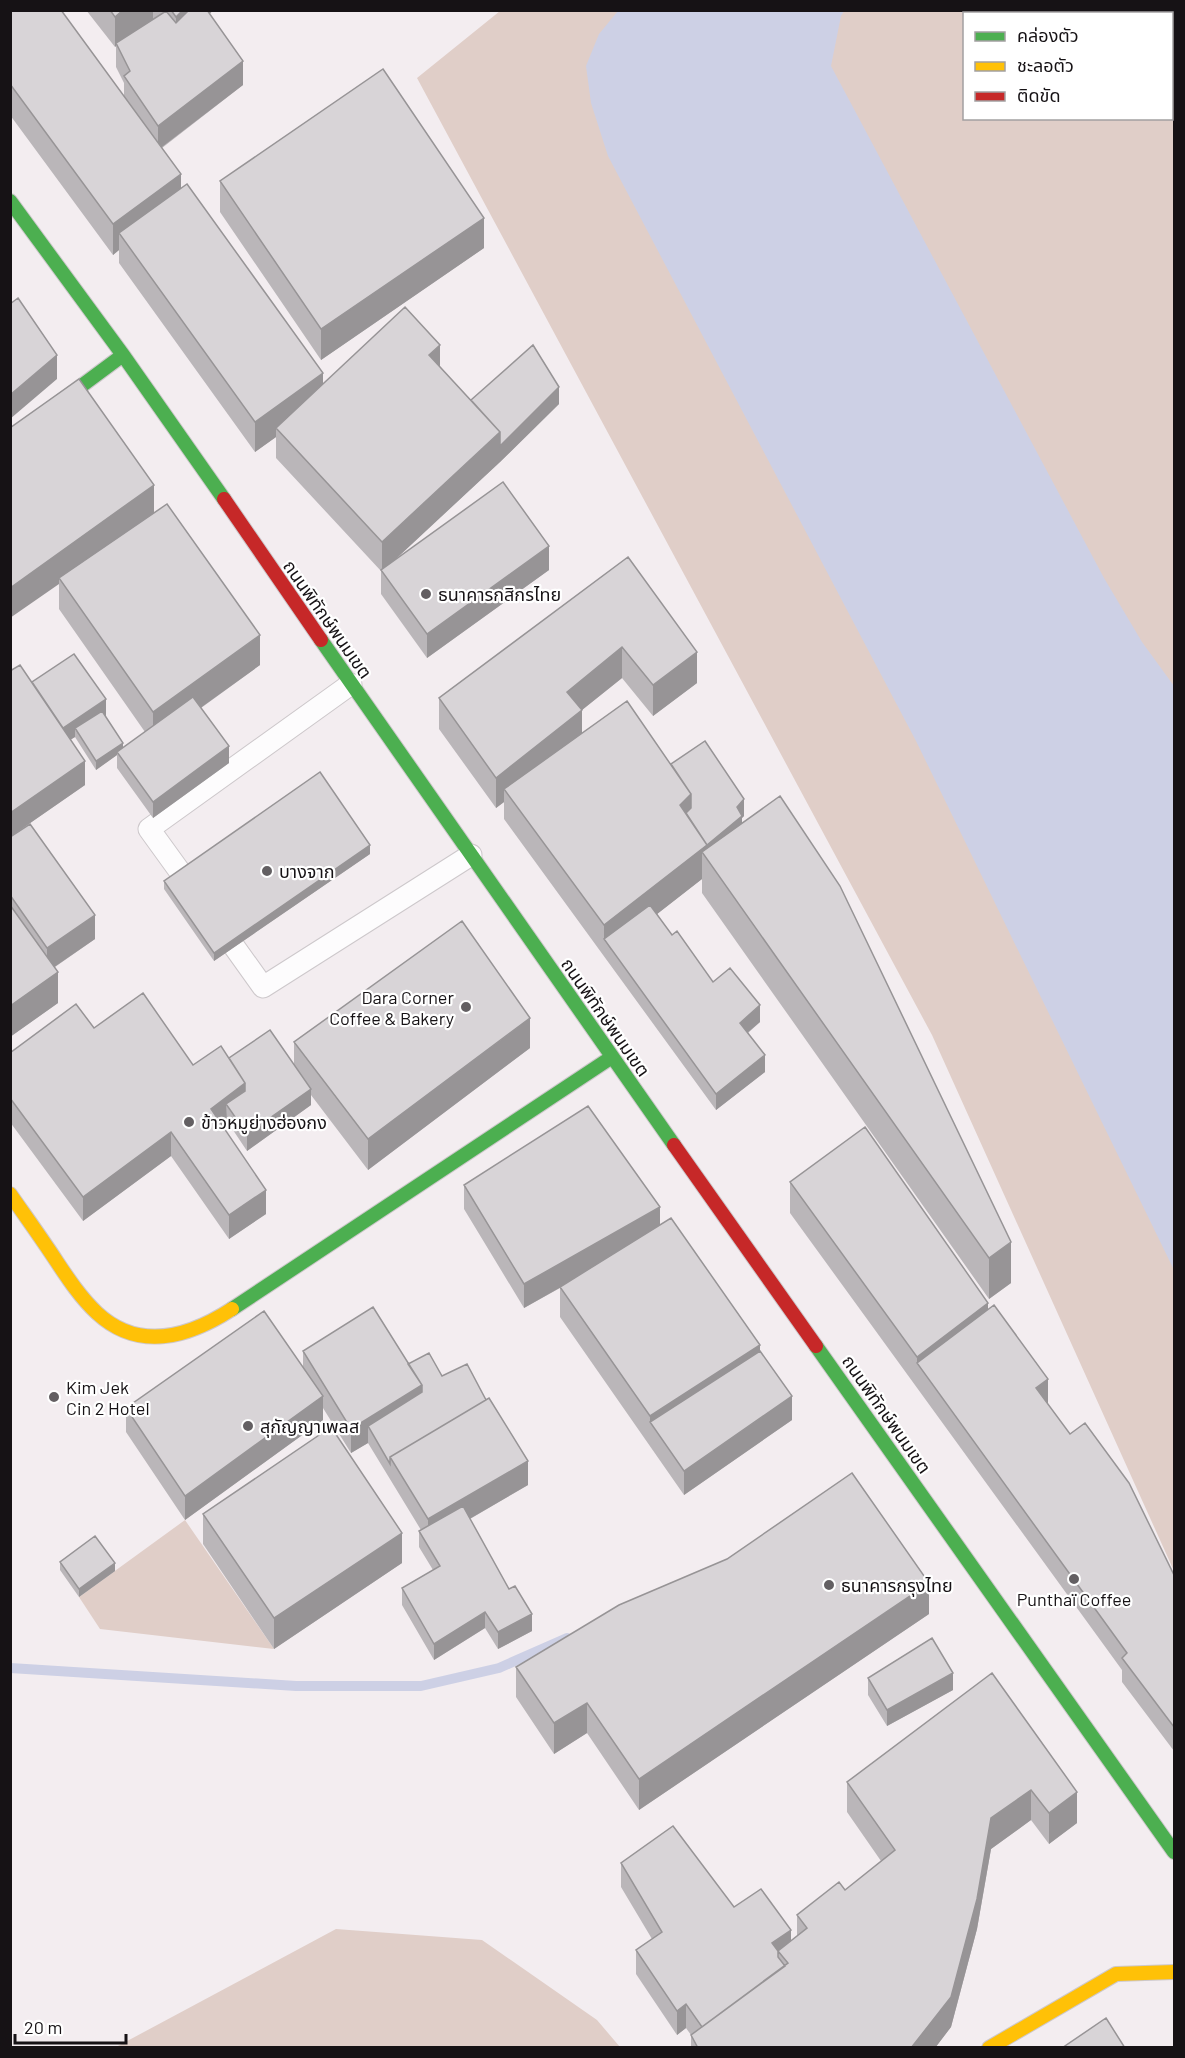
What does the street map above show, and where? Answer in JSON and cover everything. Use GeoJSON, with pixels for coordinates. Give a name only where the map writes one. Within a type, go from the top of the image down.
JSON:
{"type":"FeatureCollection","features":[{"type":"Feature","properties":{"kind":"main road","name":"ถนนพิทักษ์พนมเขต"},"geometry":{"type":"LineString","coordinates":[[10,201],[123,355],[612,1057],[1174,1852]]}},
{"type":"Feature","properties":{"kind":"main road"},"geometry":{"type":"LineString","coordinates":[[10,439],[123,355]]}},
{"type":"Feature","properties":{"kind":"main road"},"geometry":{"type":"LineString","coordinates":[[10,1194],[78,1292],[98,1314],[123,1330],[153,1337],[182,1334],[210,1323],[612,1057]]}},
{"type":"Feature","properties":{"kind":"main road"},"geometry":{"type":"LineString","coordinates":[[989,2048],[1116,1974],[1174,1972]]}},
{"type":"Feature","properties":{"kind":"lane"},"geometry":{"type":"LineString","coordinates":[[351,684],[149,829],[263,987],[471,855]]}},
{"type":"Feature","properties":{"kind":"shaded area"},"geometry":{"type":"Polygon","coordinates":[[[500,11],[1174,11],[1174,1571],[932,1035],[417,78],[500,11]]]}},
{"type":"Feature","properties":{"kind":"shaded area"},"geometry":{"type":"Polygon","coordinates":[[[185,1520],[274,1649],[100,1629],[79,1597],[185,1520]]]}},
{"type":"Feature","properties":{"kind":"shaded area"},"geometry":{"type":"Polygon","coordinates":[[[336,1929],[482,1940],[597,2020],[620,2047],[116,2047],[336,1929]]]}},
{"type":"Feature","properties":{"kind":"water"},"geometry":{"type":"Polygon","coordinates":[[[618,11],[844,11],[831,66],[1104,578],[1142,642],[1174,686],[1174,1270],[916,741],[608,156],[591,103],[586,66],[599,34],[618,11]]]}},
{"type":"Feature","properties":{"kind":"building"},"geometry":{"type":"Polygon","coordinates":[[[61,10],[181,174],[113,224],[10,84],[10,11],[61,10]]]}},
{"type":"Feature","properties":{"kind":"building"},"geometry":{"type":"Polygon","coordinates":[[[110,10],[123,10],[115,17],[110,10]]]}},
{"type":"Feature","properties":{"kind":"building"},"geometry":{"type":"Polygon","coordinates":[[[171,10],[183,10],[176,17],[171,10]]]}},
{"type":"Feature","properties":{"kind":"building"},"geometry":{"type":"Polygon","coordinates":[[[189,10],[207,10],[243,61],[158,126],[124,76],[130,71],[116,43],[166,11],[176,23],[189,10]]]}},
{"type":"Feature","properties":{"kind":"building"},"geometry":{"type":"Polygon","coordinates":[[[383,69],[484,218],[321,329],[220,181],[383,69]]]}},
{"type":"Feature","properties":{"kind":"building"},"geometry":{"type":"Polygon","coordinates":[[[187,184],[323,373],[255,422],[119,233],[187,184]]]}},
{"type":"Feature","properties":{"kind":"building"},"geometry":{"type":"Polygon","coordinates":[[[18,298],[57,355],[10,395],[10,304],[18,298]]]}},
{"type":"Feature","properties":{"kind":"building"},"geometry":{"type":"Polygon","coordinates":[[[405,307],[440,345],[429,355],[500,432],[382,542],[276,428],[405,307]]]}},
{"type":"Feature","properties":{"kind":"building"},"geometry":{"type":"Polygon","coordinates":[[[533,345],[559,387],[500,446],[500,432],[471,400],[533,345]]]}},
{"type":"Feature","properties":{"kind":"building"},"geometry":{"type":"Polygon","coordinates":[[[79,379],[154,485],[10,588],[10,428],[79,379]]]}},
{"type":"Feature","properties":{"kind":"building"},"geometry":{"type":"Polygon","coordinates":[[[503,482],[549,546],[427,634],[381,570],[503,482]]]}},
{"type":"Feature","properties":{"kind":"building"},"geometry":{"type":"Polygon","coordinates":[[[167,504],[260,635],[153,712],[59,578],[167,504]]]}},
{"type":"Feature","properties":{"kind":"building"},"geometry":{"type":"Polygon","coordinates":[[[628,557],[697,652],[653,685],[622,647],[567,692],[582,710],[496,778],[439,698],[628,557]]]}},
{"type":"Feature","properties":{"kind":"building"},"geometry":{"type":"Polygon","coordinates":[[[74,654],[106,699],[63,728],[32,682],[74,654]]]}},
{"type":"Feature","properties":{"kind":"building"},"geometry":{"type":"Polygon","coordinates":[[[20,665],[85,761],[10,813],[10,671],[20,665]]]}},
{"type":"Feature","properties":{"kind":"building"},"geometry":{"type":"Polygon","coordinates":[[[193,697],[229,746],[153,802],[117,752],[193,697]]]}},
{"type":"Feature","properties":{"kind":"building"},"geometry":{"type":"Polygon","coordinates":[[[627,701],[691,794],[680,805],[707,845],[604,925],[504,789],[627,701]]]}},
{"type":"Feature","properties":{"kind":"building"},"geometry":{"type":"Polygon","coordinates":[[[102,711],[123,743],[96,761],[75,728],[102,711]]]}},
{"type":"Feature","properties":{"kind":"building"},"geometry":{"type":"Polygon","coordinates":[[[705,741],[744,799],[737,807],[742,816],[707,845],[686,813],[691,808],[691,794],[671,764],[705,741]]]}},
{"type":"Feature","properties":{"kind":"building","name":"บางจาก"},"geometry":{"type":"Polygon","coordinates":[[[320,772],[370,845],[214,953],[164,881],[320,772]]]}},
{"type":"Feature","properties":{"kind":"building"},"geometry":{"type":"Polygon","coordinates":[[[780,796],[840,886],[1011,1242],[989,1258],[702,852],[780,796]]]}},
{"type":"Feature","properties":{"kind":"building"},"geometry":{"type":"Polygon","coordinates":[[[30,824],[95,915],[47,948],[10,895],[10,837],[30,824]]]}},
{"type":"Feature","properties":{"kind":"building"},"geometry":{"type":"Polygon","coordinates":[[[10,905],[58,972],[10,1006],[10,905]]]}},
{"type":"Feature","properties":{"kind":"building"},"geometry":{"type":"Polygon","coordinates":[[[650,905],[672,935],[677,931],[713,982],[730,968],[760,1005],[740,1023],[765,1055],[716,1094],[604,939],[650,905]]]}},
{"type":"Feature","properties":{"kind":"building"},"geometry":{"type":"Polygon","coordinates":[[[462,921],[530,1018],[368,1139],[294,1042],[462,921]]]}},
{"type":"Feature","properties":{"kind":"building"},"geometry":{"type":"Polygon","coordinates":[[[143,993],[193,1065],[221,1046],[245,1083],[211,1109],[266,1190],[229,1215],[171,1132],[83,1197],[10,1098],[10,1053],[76,1004],[94,1028],[143,993]]]}},
{"type":"Feature","properties":{"kind":"building"},"geometry":{"type":"Polygon","coordinates":[[[270,1030],[311,1089],[247,1134],[226,1104],[245,1091],[245,1083],[229,1058],[270,1030]]]}},
{"type":"Feature","properties":{"kind":"building"},"geometry":{"type":"Polygon","coordinates":[[[588,1106],[660,1207],[524,1284],[464,1185],[588,1106]]]}},
{"type":"Feature","properties":{"kind":"building"},"geometry":{"type":"Polygon","coordinates":[[[865,1127],[988,1303],[917,1357],[790,1182],[865,1127]]]}},
{"type":"Feature","properties":{"kind":"building"},"geometry":{"type":"Polygon","coordinates":[[[671,1218],[760,1345],[650,1416],[560,1287],[671,1218]]]}},
{"type":"Feature","properties":{"kind":"building"},"geometry":{"type":"Polygon","coordinates":[[[994,1305],[1048,1379],[1036,1388],[1070,1434],[1085,1423],[1129,1483],[1174,1575],[1174,1727],[1122,1658],[1127,1653],[917,1363],[994,1305]]]}},
{"type":"Feature","properties":{"kind":"building"},"geometry":{"type":"Polygon","coordinates":[[[373,1307],[422,1385],[351,1429],[303,1351],[373,1307]]]}},
{"type":"Feature","properties":{"kind":"building"},"geometry":{"type":"Polygon","coordinates":[[[264,1311],[323,1396],[185,1496],[126,1408],[264,1311]]]}},
{"type":"Feature","properties":{"kind":"building"},"geometry":{"type":"Polygon","coordinates":[[[760,1351],[792,1396],[684,1471],[650,1422],[760,1351]]]}},
{"type":"Feature","properties":{"kind":"building"},"geometry":{"type":"Polygon","coordinates":[[[429,1353],[442,1376],[467,1364],[486,1400],[390,1457],[390,1464],[368,1426],[422,1392],[422,1385],[408,1364],[429,1353]]]}},
{"type":"Feature","properties":{"kind":"building"},"geometry":{"type":"Polygon","coordinates":[[[489,1398],[528,1461],[428,1519],[390,1457],[489,1398]]]}},
{"type":"Feature","properties":{"kind":"building"},"geometry":{"type":"Polygon","coordinates":[[[331,1427],[402,1533],[274,1618],[203,1514],[331,1427]]]}},
{"type":"Feature","properties":{"kind":"building"},"geometry":{"type":"Polygon","coordinates":[[[852,1473],[929,1583],[639,1779],[587,1703],[554,1723],[516,1667],[619,1605],[727,1559],[852,1473]]]}},
{"type":"Feature","properties":{"kind":"building"},"geometry":{"type":"Polygon","coordinates":[[[463,1506],[509,1589],[515,1586],[532,1614],[498,1632],[485,1612],[434,1644],[402,1588],[440,1566],[419,1531],[463,1506]]]}},
{"type":"Feature","properties":{"kind":"building"},"geometry":{"type":"Polygon","coordinates":[[[95,1536],[115,1563],[79,1589],[60,1562],[95,1536]]]}},
{"type":"Feature","properties":{"kind":"building"},"geometry":{"type":"Polygon","coordinates":[[[932,1638],[953,1673],[887,1710],[868,1678],[932,1638]]]}},
{"type":"Feature","properties":{"kind":"building"},"geometry":{"type":"Polygon","coordinates":[[[992,1673],[1077,1792],[1049,1813],[1031,1790],[991,1818],[977,1899],[951,1997],[911,2048],[698,2048],[691,2035],[788,1963],[778,1951],[807,1928],[797,1915],[839,1882],[845,1890],[895,1850],[847,1782],[992,1673]]]}},
{"type":"Feature","properties":{"kind":"building"},"geometry":{"type":"Polygon","coordinates":[[[673,1826],[734,1907],[761,1889],[791,1930],[772,1943],[785,1966],[702,2027],[686,2004],[677,2011],[636,1950],[662,1932],[621,1863],[673,1826]]]}},
{"type":"Feature","properties":{"kind":"building"},"geometry":{"type":"Polygon","coordinates":[[[1106,2018],[1125,2048],[1062,2048],[1106,2018]]]}},
{"type":"Feature","properties":{"kind":"waterway"},"geometry":{"type":"LineString","coordinates":[[10,1668],[296,1686],[421,1686],[499,1668],[567,1638]]}},
{"type":"Feature","properties":{"kind":"traffic: fast"},"geometry":{"type":"LineString","coordinates":[[10,201],[123,355],[224,499]]}},
{"type":"Feature","properties":{"kind":"traffic: fast"},"geometry":{"type":"LineString","coordinates":[[10,439],[123,355]]}},
{"type":"Feature","properties":{"kind":"traffic: fast"},"geometry":{"type":"LineString","coordinates":[[321,640],[674,1145]]}},
{"type":"Feature","properties":{"kind":"traffic: fast"},"geometry":{"type":"LineString","coordinates":[[232,1309],[612,1057]]}},
{"type":"Feature","properties":{"kind":"traffic: fast"},"geometry":{"type":"LineString","coordinates":[[816,1346],[1174,1852]]}},
{"type":"Feature","properties":{"kind":"traffic: slow"},"geometry":{"type":"LineString","coordinates":[[10,1194],[80,1295],[97,1313],[113,1325],[130,1333],[164,1336],[199,1327],[232,1309]]}},
{"type":"Feature","properties":{"kind":"traffic: slow"},"geometry":{"type":"LineString","coordinates":[[989,2048],[1116,1974],[1174,1972]]}},
{"type":"Feature","properties":{"kind":"traffic: jam"},"geometry":{"type":"LineString","coordinates":[[224,499],[321,640]]}},
{"type":"Feature","properties":{"kind":"traffic: jam"},"geometry":{"type":"LineString","coordinates":[[674,1145],[816,1346]]}},
{"type":"Feature","properties":{"kind":"place","name":"ธนาคารกสิกรไทย"},"geometry":{"type":"Point","coordinates":[426,594]}},
{"type":"Feature","properties":{"kind":"place","name":"บางจาก"},"geometry":{"type":"Point","coordinates":[267,871]}},
{"type":"Feature","properties":{"kind":"place","name":"Dara Corner Coffee & Bakery"},"geometry":{"type":"Point","coordinates":[466,1007]}},
{"type":"Feature","properties":{"kind":"place","name":"ข้าวหมูย่างฮ่องกง"},"geometry":{"type":"Point","coordinates":[189,1122]}},
{"type":"Feature","properties":{"kind":"place","name":"Kim Jek Cin 2 Hotel"},"geometry":{"type":"Point","coordinates":[54,1397]}},
{"type":"Feature","properties":{"kind":"place","name":"สุกัญญาเพลส"},"geometry":{"type":"Point","coordinates":[248,1426]}},
{"type":"Feature","properties":{"kind":"place","name":"Punthaï Coffee"},"geometry":{"type":"Point","coordinates":[1074,1579]}},
{"type":"Feature","properties":{"kind":"place","name":"ธนาคารกรุงไทย"},"geometry":{"type":"Point","coordinates":[829,1585]}}]}
